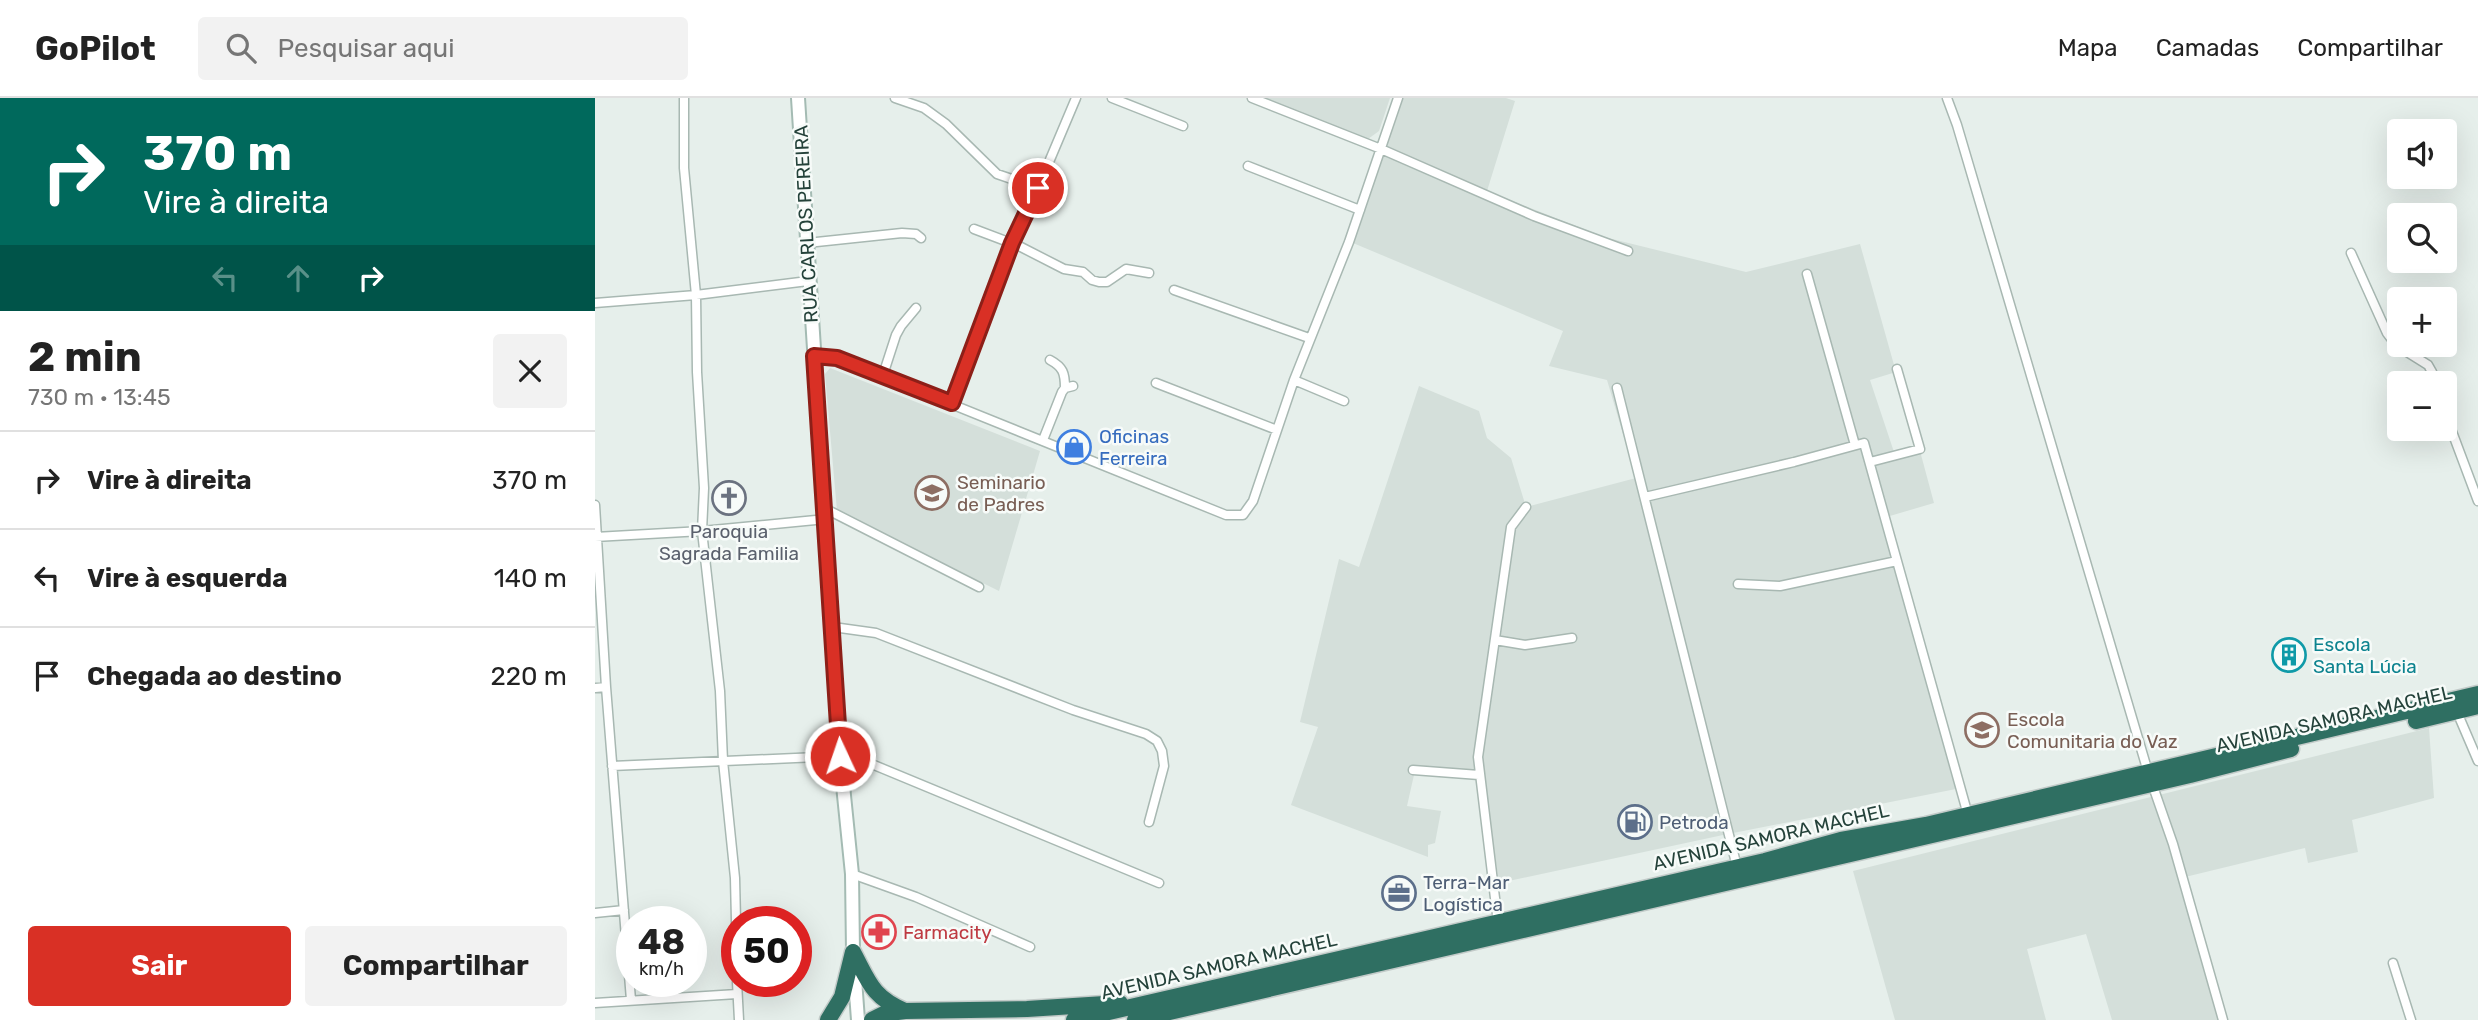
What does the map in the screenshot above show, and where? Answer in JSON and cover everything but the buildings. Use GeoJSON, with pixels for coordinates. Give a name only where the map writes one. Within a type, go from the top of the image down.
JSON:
{"type":"FeatureCollection","features":[{"type":"Feature","properties":{"kind":"highway","name":"AVENIDA SAMORA MACHEL"},"geometry":{"type":"LineString","coordinates":[[1074,1020],[1138,1012],[2150,778],[2478,694]]}},
{"type":"Feature","properties":{"kind":"highway","name":"AVENIDA SAMORA MACHEL"},"geometry":{"type":"LineString","coordinates":[[1138,1012],[1841,840],[2303,746],[2478,706]]}},
{"type":"Feature","properties":{"kind":"highway"},"geometry":{"type":"LineString","coordinates":[[853,952],[876,994],[887,1003],[905,1011]]}},
{"type":"Feature","properties":{"kind":"highway"},"geometry":{"type":"LineString","coordinates":[[828,1020],[842,996],[853,952]]}},
{"type":"Feature","properties":{"kind":"highway"},"geometry":{"type":"LineString","coordinates":[[872,1020],[884,1014],[905,1011],[1027,1009],[1109,1002],[1138,1012]]}},
{"type":"Feature","properties":{"kind":"main road","name":"RUA CARLOS PEREIRA"},"geometry":{"type":"LineString","coordinates":[[798,98],[808,281],[834,627],[840,756],[852,874],[853,952],[858,1020]]}},
{"type":"Feature","properties":{"kind":"street"},"geometry":{"type":"LineString","coordinates":[[684,98],[684,168],[696,295],[697,372],[704,488],[702,531],[720,691],[736,906]]}},
{"type":"Feature","properties":{"kind":"street"},"geometry":{"type":"LineString","coordinates":[[895,98],[924,108],[946,124],[997,174],[1038,188]]}},
{"type":"Feature","properties":{"kind":"street"},"geometry":{"type":"LineString","coordinates":[[952,403],[1012,243],[1076,98]]}},
{"type":"Feature","properties":{"kind":"street"},"geometry":{"type":"LineString","coordinates":[[1112,98],[1183,126]]}},
{"type":"Feature","properties":{"kind":"street"},"geometry":{"type":"LineString","coordinates":[[1252,98],[1381,149],[1534,216],[1628,251]]}},
{"type":"Feature","properties":{"kind":"street"},"geometry":{"type":"LineString","coordinates":[[814,356],[837,358],[1234,517],[1243,515],[1253,501],[1309,338],[1349,242],[1398,98]]}},
{"type":"Feature","properties":{"kind":"street"},"geometry":{"type":"LineString","coordinates":[[1947,98],[1965,150],[2150,778],[2173,844],[2223,1020]]}},
{"type":"Feature","properties":{"kind":"street"},"geometry":{"type":"LineString","coordinates":[[1248,166],[1360,210]]}},
{"type":"Feature","properties":{"kind":"street"},"geometry":{"type":"LineString","coordinates":[[974,229],[1012,243],[1064,269],[1083,272],[1099,282],[1107,282],[1126,269],[1149,273]]}},
{"type":"Feature","properties":{"kind":"street"},"geometry":{"type":"LineString","coordinates":[[807,243],[902,233],[916,234],[921,238]]}},
{"type":"Feature","properties":{"kind":"street"},"geometry":{"type":"LineString","coordinates":[[2351,253],[2387,333],[2396,345],[2428,365],[2431,371]]}},
{"type":"Feature","properties":{"kind":"street"},"geometry":{"type":"LineString","coordinates":[[1807,274],[1855,446]]}},
{"type":"Feature","properties":{"kind":"street"},"geometry":{"type":"LineString","coordinates":[[595,303],[696,295],[808,281]]}},
{"type":"Feature","properties":{"kind":"street"},"geometry":{"type":"LineString","coordinates":[[1174,290],[1309,338]]}},
{"type":"Feature","properties":{"kind":"street"},"geometry":{"type":"LineString","coordinates":[[883,377],[896,335],[916,308]]}},
{"type":"Feature","properties":{"kind":"street"},"geometry":{"type":"LineString","coordinates":[[1043,440],[1069,387],[1060,365],[1050,360]]}},
{"type":"Feature","properties":{"kind":"street"},"geometry":{"type":"LineString","coordinates":[[1870,462],[1920,449],[1897,369]]}},
{"type":"Feature","properties":{"kind":"street"},"geometry":{"type":"LineString","coordinates":[[1294,380],[1344,401]]}},
{"type":"Feature","properties":{"kind":"street"},"geometry":{"type":"LineString","coordinates":[[1156,383],[1277,430]]}},
{"type":"Feature","properties":{"kind":"street"},"geometry":{"type":"LineString","coordinates":[[1617,388],[1737,867]]}},
{"type":"Feature","properties":{"kind":"street"},"geometry":{"type":"LineString","coordinates":[[2456,441],[2478,501]]}},
{"type":"Feature","properties":{"kind":"street"},"geometry":{"type":"LineString","coordinates":[[1645,497],[1864,443],[1968,815]]}},
{"type":"Feature","properties":{"kind":"street"},"geometry":{"type":"LineString","coordinates":[[595,505],[624,906]]}},
{"type":"Feature","properties":{"kind":"street"},"geometry":{"type":"LineString","coordinates":[[1498,923],[1478,757],[1511,527],[1526,507]]}},
{"type":"Feature","properties":{"kind":"street"},"geometry":{"type":"LineString","coordinates":[[596,537],[702,531],[825,514],[979,587]]}},
{"type":"Feature","properties":{"kind":"street"},"geometry":{"type":"LineString","coordinates":[[1738,584],[1780,586],[1897,561]]}},
{"type":"Feature","properties":{"kind":"street"},"geometry":{"type":"LineString","coordinates":[[834,627],[876,633],[1073,710],[1146,734],[1157,741],[1162,751],[1164,766],[1149,822]]}},
{"type":"Feature","properties":{"kind":"street"},"geometry":{"type":"LineString","coordinates":[[1495,640],[1525,645],[1572,638]]}},
{"type":"Feature","properties":{"kind":"street"},"geometry":{"type":"LineString","coordinates":[[595,688],[606,687]]}},
{"type":"Feature","properties":{"kind":"street"},"geometry":{"type":"LineString","coordinates":[[2457,712],[2478,761]]}},
{"type":"Feature","properties":{"kind":"street"},"geometry":{"type":"LineString","coordinates":[[612,765],[840,756],[864,760],[1159,883]]}},
{"type":"Feature","properties":{"kind":"street"},"geometry":{"type":"LineString","coordinates":[[1413,770],[1479,775]]}},
{"type":"Feature","properties":{"kind":"street"},"geometry":{"type":"LineString","coordinates":[[852,874],[916,897],[1030,947]]}},
{"type":"Feature","properties":{"kind":"street"},"geometry":{"type":"LineString","coordinates":[[595,913],[616,911]]}},
{"type":"Feature","properties":{"kind":"street"},"geometry":{"type":"LineString","coordinates":[[2393,963],[2411,1020]]}},
{"type":"Feature","properties":{"kind":"street"},"geometry":{"type":"LineString","coordinates":[[595,1003],[721,995]]}},
{"type":"Feature","properties":{"kind":"street"},"geometry":{"type":"LineString","coordinates":[[737,997],[739,1020]]}},
{"type":"Feature","properties":{"kind":"shaded area"},"geometry":{"type":"Polygon","coordinates":[[[1264,98],[1390,98],[1379,131],[1368,139],[1264,98]]]}},
{"type":"Feature","properties":{"kind":"shaded area"},"geometry":{"type":"Polygon","coordinates":[[[1403,98],[1506,98],[1515,101],[1487,191],[1604,237],[1746,272],[1860,244],[1896,372],[1870,380],[1895,455],[1920,451],[1934,503],[1883,518],[1931,687],[1956,789],[1499,883],[1483,774],[1416,766],[1407,806],[1441,811],[1435,843],[1428,845],[1428,857],[1291,805],[1318,727],[1300,722],[1339,559],[1359,567],[1419,386],[1479,411],[1487,438],[1511,458],[1526,507],[1636,478],[1607,380],[1549,366],[1563,331],[1353,243],[1403,98]]]}},
{"type":"Feature","properties":{"kind":"shaded area","name":"Seminario de Padres"},"geometry":{"type":"Polygon","coordinates":[[[830,368],[1040,451],[999,591],[837,511],[825,374],[830,368]]]}},
{"type":"Feature","properties":{"kind":"shaded area"},"geometry":{"type":"Polygon","coordinates":[[[2429,728],[2434,798],[2352,820],[2358,852],[2308,863],[2305,848],[2181,878],[2223,1020],[2112,1020],[2086,934],[2027,949],[2046,1020],[1895,1020],[1853,871],[2429,728]]]}},
{"type":"Feature","properties":{"kind":"place","name":"Oficinas Ferreira"},"geometry":{"type":"Point","coordinates":[1074,447]}},
{"type":"Feature","properties":{"kind":"place","name":"Seminario de Padres"},"geometry":{"type":"Point","coordinates":[932,493]}},
{"type":"Feature","properties":{"kind":"place","name":"Paroquia Sagrada Familia"},"geometry":{"type":"Point","coordinates":[729,498]}},
{"type":"Feature","properties":{"kind":"place","name":"Escola Santa Lúcia"},"geometry":{"type":"Point","coordinates":[2289,655]}},
{"type":"Feature","properties":{"kind":"place","name":"Escola Comunitaria do Vaz"},"geometry":{"type":"Point","coordinates":[1982,730]}},
{"type":"Feature","properties":{"kind":"place","name":"Petroda"},"geometry":{"type":"Point","coordinates":[1635,822]}},
{"type":"Feature","properties":{"kind":"place","name":"Terra-Mar Logística"},"geometry":{"type":"Point","coordinates":[1399,893]}},
{"type":"Feature","properties":{"kind":"place","name":"Farmacity"},"geometry":{"type":"Point","coordinates":[879,932]}},
{"type":"Feature","properties":{"kind":"route"},"geometry":{"type":"LineString","coordinates":[[840,756],[834,627],[814,356],[837,358],[952,403],[1012,243],[1038,188]]}}]}
